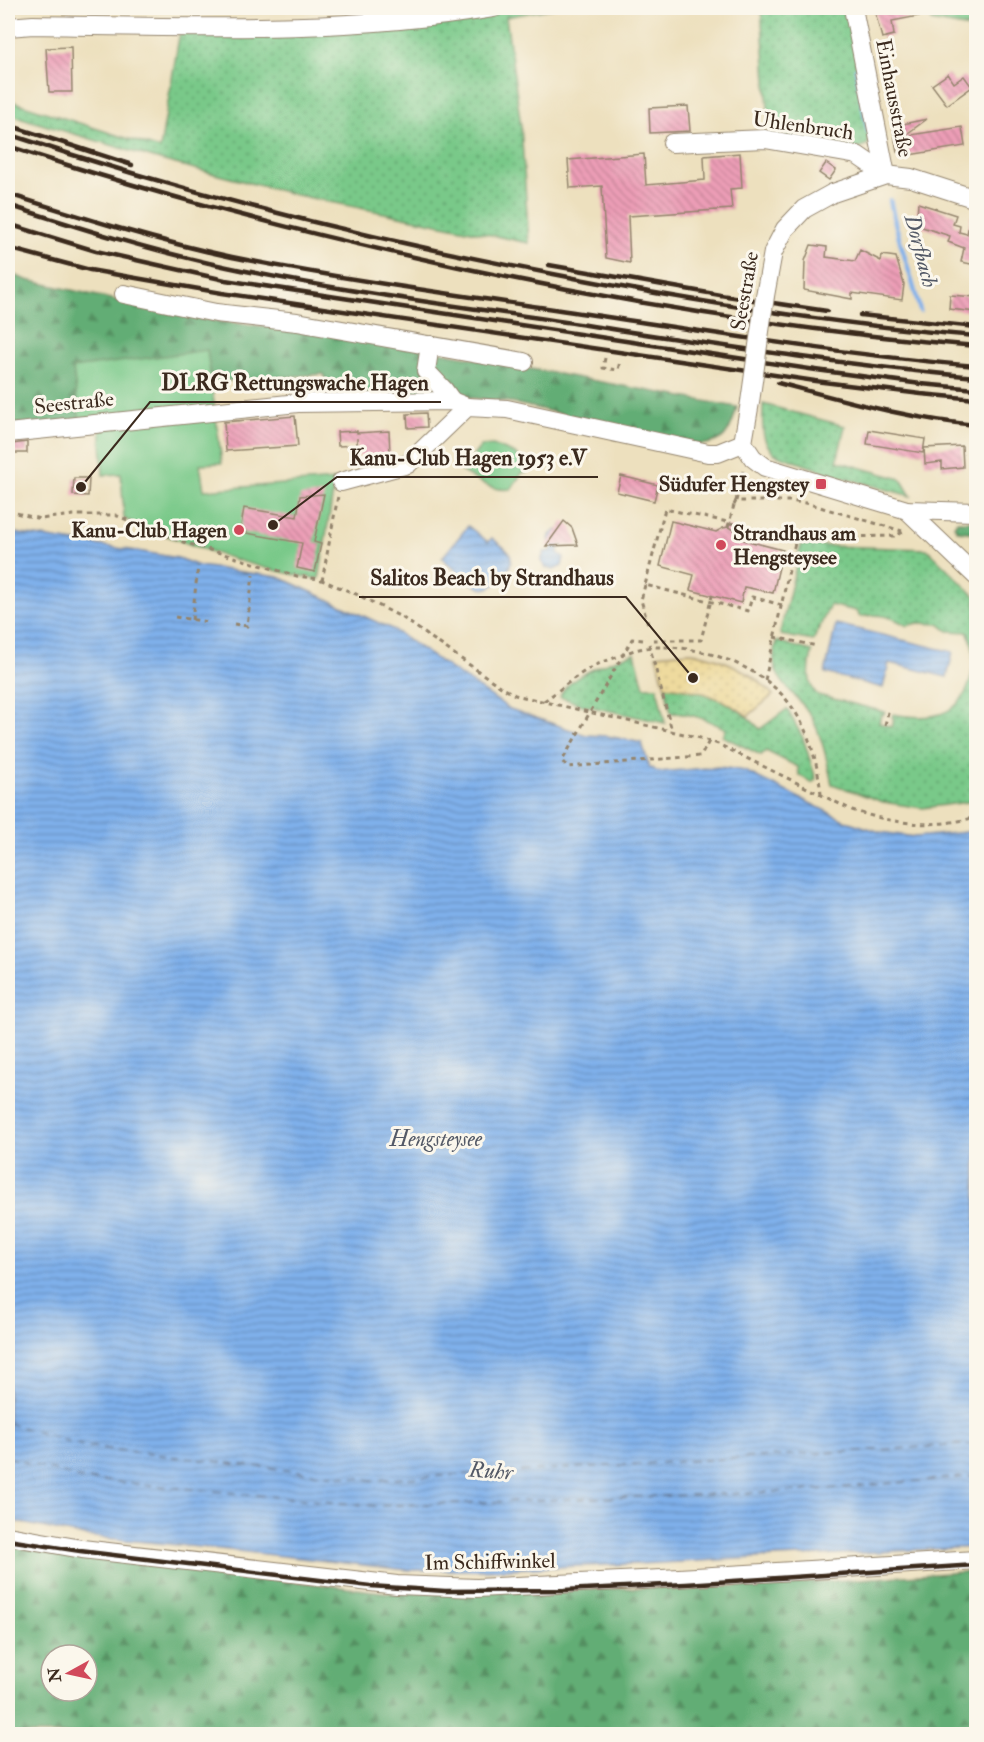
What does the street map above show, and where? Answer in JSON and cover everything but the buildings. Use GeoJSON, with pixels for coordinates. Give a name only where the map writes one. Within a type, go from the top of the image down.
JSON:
{"type":"FeatureCollection","features":[{"type":"Feature","properties":{"kind":"street"},"geometry":{"type":"LineString","coordinates":[[8,27],[33,25],[237,27],[363,23],[450,15],[494,8]]}},
{"type":"Feature","properties":{"kind":"street","name":"Einhausstraße"},"geometry":{"type":"LineString","coordinates":[[853,8],[886,176],[911,178],[976,199]]}},
{"type":"Feature","properties":{"kind":"street","name":"Uhlenbruch"},"geometry":{"type":"LineString","coordinates":[[672,143],[765,140],[857,154],[886,176]]}},
{"type":"Feature","properties":{"kind":"street","name":"Seestraße"},"geometry":{"type":"LineString","coordinates":[[8,433],[298,403],[459,404],[507,409],[708,453],[718,453],[743,443],[773,252],[785,229],[804,209],[833,194],[886,176]]}},
{"type":"Feature","properties":{"kind":"street"},"geometry":{"type":"LineString","coordinates":[[124,294],[216,313],[297,322],[524,362]]}},
{"type":"Feature","properties":{"kind":"street"},"geometry":{"type":"LineString","coordinates":[[341,482],[408,464],[459,404],[426,371],[430,345]]}},
{"type":"Feature","properties":{"kind":"street"},"geometry":{"type":"LineString","coordinates":[[743,443],[753,458],[765,467],[907,510],[976,512]]}},
{"type":"Feature","properties":{"kind":"street"},"geometry":{"type":"LineString","coordinates":[[907,510],[976,576]]}},
{"type":"Feature","properties":{"kind":"street","name":"Im Schiffwinkel"},"geometry":{"type":"LineString","coordinates":[[8,1536],[82,1549],[386,1584],[477,1588],[674,1579],[976,1560]]}},
{"type":"Feature","properties":{"kind":"path"},"geometry":{"type":"LineString","coordinates":[[605,358],[603,368],[618,370],[620,361]]}},
{"type":"Feature","properties":{"kind":"path"},"geometry":{"type":"LineString","coordinates":[[728,527],[742,474]]}},
{"type":"Feature","properties":{"kind":"path"},"geometry":{"type":"LineString","coordinates":[[322,581],[341,482]]}},
{"type":"Feature","properties":{"kind":"path"},"geometry":{"type":"LineString","coordinates":[[735,503],[779,500],[806,503],[903,532]]}},
{"type":"Feature","properties":{"kind":"path"},"geometry":{"type":"LineString","coordinates":[[648,624],[641,600],[665,509],[723,521],[783,538],[894,536],[921,523]]}},
{"type":"Feature","properties":{"kind":"path"},"geometry":{"type":"LineString","coordinates":[[8,527],[9,512],[40,519],[73,515],[115,515],[180,541],[297,576],[322,581],[356,594],[403,618],[515,695],[709,741],[852,810],[894,822],[939,825],[976,817]]}},
{"type":"Feature","properties":{"kind":"path"},"geometry":{"type":"LineString","coordinates":[[765,680],[796,538]]}},
{"type":"Feature","properties":{"kind":"path"},"geometry":{"type":"LineString","coordinates":[[192,620],[198,566]]}},
{"type":"Feature","properties":{"kind":"path"},"geometry":{"type":"LineString","coordinates":[[234,624],[247,626],[253,575]]}},
{"type":"Feature","properties":{"kind":"path"},"geometry":{"type":"LineString","coordinates":[[645,585],[748,611],[752,597],[782,605]]}},
{"type":"Feature","properties":{"kind":"path"},"geometry":{"type":"LineString","coordinates":[[653,640],[701,640],[712,596]]}},
{"type":"Feature","properties":{"kind":"path"},"geometry":{"type":"LineString","coordinates":[[175,617],[209,622]]}},
{"type":"Feature","properties":{"kind":"path"},"geometry":{"type":"LineString","coordinates":[[774,637],[817,646]]}},
{"type":"Feature","properties":{"kind":"path"},"geometry":{"type":"LineString","coordinates":[[643,640],[632,639],[562,761],[567,767],[701,756],[709,741]]}},
{"type":"Feature","properties":{"kind":"path"},"geometry":{"type":"LineString","coordinates":[[649,644],[672,731]]}},
{"type":"Feature","properties":{"kind":"path"},"geometry":{"type":"LineString","coordinates":[[542,702],[594,666],[638,649],[682,648],[710,653],[736,663],[765,680],[784,697],[800,721],[813,748],[821,794]]}},
{"type":"Feature","properties":{"kind":"path"},"geometry":{"type":"LineString","coordinates":[[885,725],[889,708]]}},
{"type":"Feature","properties":{"kind":"green space"},"geometry":{"type":"Polygon","coordinates":[[[518,8],[554,8],[506,17],[521,126],[529,243],[297,195],[160,160],[8,114],[8,100],[160,149],[180,31],[446,21],[518,8]]]}},
{"type":"Feature","properties":{"kind":"green space"},"geometry":{"type":"Polygon","coordinates":[[[761,8],[847,8],[870,133],[868,144],[859,149],[770,138],[761,8]]]}},
{"type":"Feature","properties":{"kind":"green space"},"geometry":{"type":"Polygon","coordinates":[[[929,8],[976,8],[976,29],[931,21],[929,8]]]}},
{"type":"Feature","properties":{"kind":"green space"},"geometry":{"type":"Polygon","coordinates":[[[8,273],[27,280],[200,319],[370,339],[737,407],[726,434],[709,444],[700,445],[509,402],[435,394],[330,396],[324,374],[211,382],[207,351],[73,368],[80,425],[8,433],[8,273]]]}},
{"type":"Feature","properties":{"kind":"green space"},"geometry":{"type":"Polygon","coordinates":[[[207,350],[222,463],[200,464],[204,490],[335,480],[319,579],[245,562],[124,519],[121,474],[103,475],[100,423],[80,425],[73,368],[207,350]]]}},
{"type":"Feature","properties":{"kind":"green space"},"geometry":{"type":"Polygon","coordinates":[[[763,404],[845,426],[837,461],[901,479],[911,496],[834,475],[775,454],[764,437],[763,404]]]}},
{"type":"Feature","properties":{"kind":"green space"},"geometry":{"type":"Polygon","coordinates":[[[493,445],[515,454],[530,467],[526,473],[522,473],[511,489],[491,487],[461,471],[481,446],[493,445]]]}},
{"type":"Feature","properties":{"kind":"green space"},"geometry":{"type":"Polygon","coordinates":[[[957,521],[976,521],[976,533],[958,531],[954,526],[957,521]]]}},
{"type":"Feature","properties":{"kind":"green space"},"geometry":{"type":"Polygon","coordinates":[[[801,545],[927,549],[976,597],[976,801],[922,808],[883,802],[832,784],[824,748],[814,721],[777,674],[774,665],[776,641],[812,651],[810,680],[811,686],[818,695],[885,712],[881,714],[879,723],[892,727],[893,714],[922,717],[946,712],[956,705],[969,684],[973,668],[973,649],[967,632],[948,631],[939,624],[917,623],[907,626],[885,616],[860,617],[856,611],[830,605],[813,641],[781,635],[801,545]]]}},
{"type":"Feature","properties":{"kind":"green space"},"geometry":{"type":"Polygon","coordinates":[[[635,653],[644,687],[657,687],[665,723],[583,705],[560,697],[564,689],[581,675],[635,653]]]}},
{"type":"Feature","properties":{"kind":"green space"},"geometry":{"type":"Polygon","coordinates":[[[665,686],[692,690],[717,698],[740,711],[760,729],[787,709],[803,738],[816,779],[812,783],[799,775],[798,767],[766,751],[761,755],[722,736],[726,729],[706,720],[671,713],[665,686]]]}},
{"type":"Feature","properties":{"kind":"green space"},"geometry":{"type":"Polygon","coordinates":[[[8,1547],[390,1593],[776,1585],[976,1571],[976,1734],[8,1734],[8,1547]]]}},
{"type":"Feature","properties":{"kind":"sand"},"geometry":{"type":"Polygon","coordinates":[[[691,652],[736,666],[773,695],[748,716],[709,695],[665,686],[656,655],[691,652]]]}},
{"type":"Feature","properties":{"kind":"water"},"geometry":{"type":"Polygon","coordinates":[[[468,526],[488,542],[492,538],[510,554],[510,566],[507,572],[497,583],[486,589],[466,579],[442,558],[468,526]]]}},
{"type":"Feature","properties":{"kind":"water"},"geometry":{"type":"Polygon","coordinates":[[[557,530],[563,532],[564,544],[559,546],[558,553],[564,557],[562,566],[554,570],[546,568],[541,561],[544,552],[551,551],[553,544],[549,540],[550,535],[557,530]]]}},
{"type":"Feature","properties":{"kind":"water","name":"Hengsteysee"},"geometry":{"type":"Polygon","coordinates":[[[8,532],[137,551],[178,558],[199,566],[279,577],[392,629],[510,709],[586,735],[608,736],[642,743],[649,766],[658,772],[720,767],[745,771],[846,821],[880,832],[915,837],[976,831],[976,1547],[660,1563],[481,1570],[408,1570],[84,1536],[8,1520],[8,532]]]}},
{"type":"Feature","properties":{"kind":"water"},"geometry":{"type":"Polygon","coordinates":[[[836,624],[953,652],[947,677],[889,663],[883,688],[825,673],[836,624]]]}},
{"type":"Feature","properties":{"kind":"waterway"},"geometry":{"type":"LineString","coordinates":[[856,69],[868,131]]}},
{"type":"Feature","properties":{"kind":"waterway","name":"Dorfbach"},"geometry":{"type":"LineString","coordinates":[[890,200],[920,311]]}},
{"type":"Feature","properties":{"kind":"ferry route"},"geometry":{"type":"LineString","coordinates":[[8,1423],[83,1446],[373,1480],[976,1444]]}},
{"type":"Feature","properties":{"kind":"ferry route"},"geometry":{"type":"LineString","coordinates":[[8,1457],[83,1479],[375,1506],[802,1491],[976,1476]]}},
{"type":"Feature","properties":{"kind":"railway"},"geometry":{"type":"LineString","coordinates":[[8,125],[132,165]]}},
{"type":"Feature","properties":{"kind":"railway"},"geometry":{"type":"LineString","coordinates":[[8,134],[208,195],[411,245],[655,293],[868,325],[976,336]]}},
{"type":"Feature","properties":{"kind":"railway"},"geometry":{"type":"LineString","coordinates":[[8,146],[249,217],[347,242],[540,284],[757,321],[976,346]]}},
{"type":"Feature","properties":{"kind":"railway"},"geometry":{"type":"LineString","coordinates":[[8,194],[175,244],[322,274],[785,344],[976,366]]}},
{"type":"Feature","properties":{"kind":"railway"},"geometry":{"type":"LineString","coordinates":[[8,205],[171,254],[314,284],[777,354],[976,377]]}},
{"type":"Feature","properties":{"kind":"railway"},"geometry":{"type":"LineString","coordinates":[[8,224],[96,251],[225,280],[816,370],[976,389]]}},
{"type":"Feature","properties":{"kind":"railway"},"geometry":{"type":"LineString","coordinates":[[8,248],[90,270],[222,293],[815,381],[976,399]]}},
{"type":"Feature","properties":{"kind":"railway"},"geometry":{"type":"LineString","coordinates":[[549,265],[827,311]]}},
{"type":"Feature","properties":{"kind":"railway"},"geometry":{"type":"LineString","coordinates":[[860,315],[976,327]]}},
{"type":"Feature","properties":{"kind":"railway"},"geometry":{"type":"LineString","coordinates":[[778,383],[901,414],[976,425]]}},
{"type":"Feature","properties":{"kind":"railway"},"geometry":{"type":"LineString","coordinates":[[8,1540],[80,1551],[370,1586],[445,1591],[564,1590],[976,1565]]}},
{"type":"Feature","properties":{"kind":"place","name":"Südufer Hengstey"},"geometry":{"type":"Point","coordinates":[821,484]}},
{"type":"Feature","properties":{"kind":"place","name":"DLRG Rettungswache Hagen"},"geometry":{"type":"Point","coordinates":[81,487]}},
{"type":"Feature","properties":{"kind":"place","name":"Kanu-Club Hagen 1953 e.V"},"geometry":{"type":"Point","coordinates":[273,525]}},
{"type":"Feature","properties":{"kind":"place","name":"Kanu-Club Hagen"},"geometry":{"type":"Point","coordinates":[239,530]}},
{"type":"Feature","properties":{"kind":"place","name":"Strandhaus am Hengsteysee"},"geometry":{"type":"Point","coordinates":[721,545]}},
{"type":"Feature","properties":{"kind":"place","name":"Salitos Beach by Strandhaus"},"geometry":{"type":"Point","coordinates":[693,678]}},
{"type":"Feature","properties":{"kind":"water label","name":"Ruhr"},"geometry":{"type":"Point","coordinates":[491,1471]}}]}
